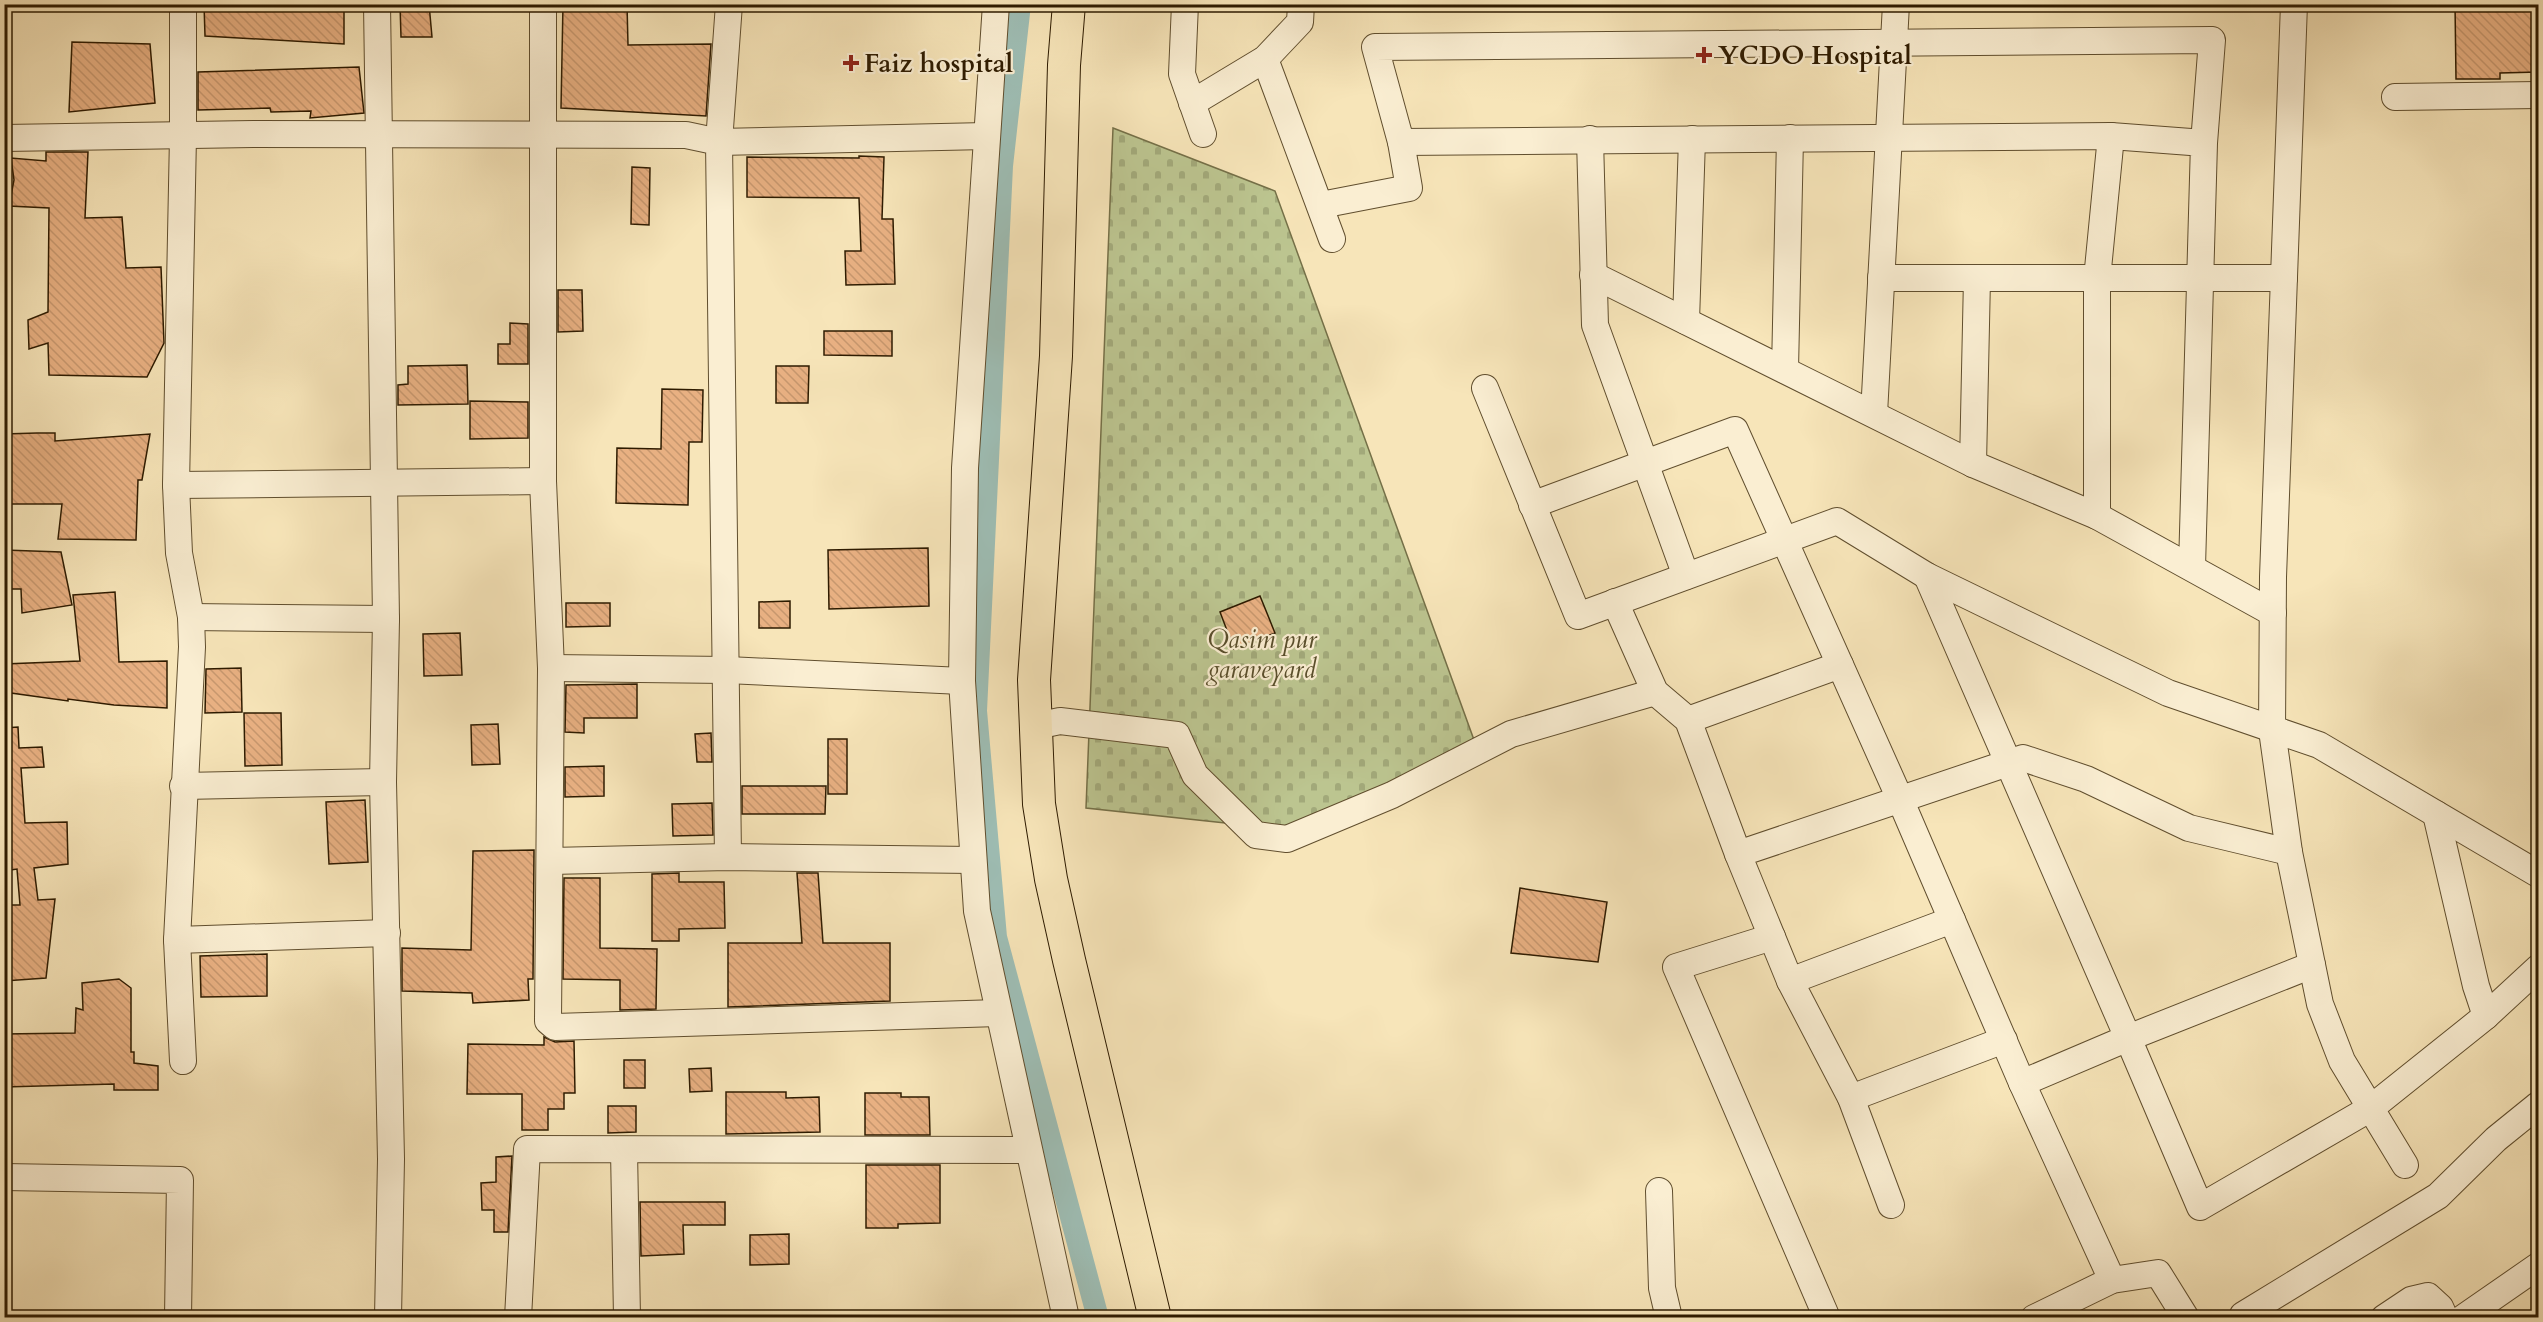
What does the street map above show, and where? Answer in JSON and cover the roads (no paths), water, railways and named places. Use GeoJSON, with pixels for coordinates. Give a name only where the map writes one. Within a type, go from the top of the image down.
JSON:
{"type":"FeatureCollection","features":[{"type":"Feature","properties":{"kind":"main road"},"geometry":{"type":"LineString","coordinates":[[1069,4],[1064,65],[1056,356],[1034,680],[1039,804],[1051,879],[1155,1317]]}},
{"type":"Feature","properties":{"kind":"street"},"geometry":{"type":"LineString","coordinates":[[183,4],[183,136],[176,485],[179,553],[191,617],[192,647],[183,786],[177,940],[183,1061]]}},
{"type":"Feature","properties":{"kind":"street"},"geometry":{"type":"LineString","coordinates":[[377,4],[386,619],[383,782],[391,1159],[388,1317]]}},
{"type":"Feature","properties":{"kind":"street"},"geometry":{"type":"LineString","coordinates":[[543,4],[543,481],[551,668],[548,1021],[555,1027],[998,1013]]}},
{"type":"Feature","properties":{"kind":"street"},"geometry":{"type":"LineString","coordinates":[[728,857],[719,142],[729,4]]}},
{"type":"Feature","properties":{"kind":"street"},"geometry":{"type":"LineString","coordinates":[[996,4],[965,468],[962,681],[977,911],[1066,1317]]}},
{"type":"Feature","properties":{"kind":"street"},"geometry":{"type":"LineString","coordinates":[[1185,4],[1182,74],[1203,134]]}},
{"type":"Feature","properties":{"kind":"street"},"geometry":{"type":"LineString","coordinates":[[1192,103],[1265,59],[1300,22],[1301,4]]}},
{"type":"Feature","properties":{"kind":"street"},"geometry":{"type":"LineString","coordinates":[[1874,414],[1896,4]]}},
{"type":"Feature","properties":{"kind":"street"},"geometry":{"type":"LineString","coordinates":[[2294,4],[2273,613],[2272,730],[2289,852],[2320,1004],[2342,1061],[2405,1165]]}},
{"type":"Feature","properties":{"kind":"street"},"geometry":{"type":"LineString","coordinates":[[1321,205],[1409,188],[1401,142],[1375,47],[2212,40],[2204,143],[2192,567]]}},
{"type":"Feature","properties":{"kind":"street"},"geometry":{"type":"LineString","coordinates":[[1265,59],[1332,239]]}},
{"type":"Feature","properties":{"kind":"street"},"geometry":{"type":"LineString","coordinates":[[2396,97],[2538,95]]}},
{"type":"Feature","properties":{"kind":"street"},"geometry":{"type":"LineString","coordinates":[[4,138],[686,135],[719,142],[986,136]]}},
{"type":"Feature","properties":{"kind":"street"},"geometry":{"type":"LineString","coordinates":[[1401,142],[2111,136],[2204,143]]}},
{"type":"Feature","properties":{"kind":"street"},"geometry":{"type":"LineString","coordinates":[[2097,516],[2097,279],[2111,136]]}},
{"type":"Feature","properties":{"kind":"street"},"geometry":{"type":"LineString","coordinates":[[1785,370],[1790,138]]}},
{"type":"Feature","properties":{"kind":"street"},"geometry":{"type":"LineString","coordinates":[[1590,139],[1595,325],[1686,576]]}},
{"type":"Feature","properties":{"kind":"street"},"geometry":{"type":"LineString","coordinates":[[1686,321],[1692,139]]}},
{"type":"Feature","properties":{"kind":"street"},"geometry":{"type":"LineString","coordinates":[[1593,275],[1974,464],[2097,516],[2273,613]]}},
{"type":"Feature","properties":{"kind":"street"},"geometry":{"type":"LineString","coordinates":[[1881,278],[2097,279],[2201,276],[2284,278]]}},
{"type":"Feature","properties":{"kind":"street"},"geometry":{"type":"LineString","coordinates":[[1974,464],[1977,278]]}},
{"type":"Feature","properties":{"kind":"street"},"geometry":{"type":"LineString","coordinates":[[1485,388],[1578,616],[1838,521],[1927,576],[2168,693],[2319,745],[2538,874]]}},
{"type":"Feature","properties":{"kind":"street"},"geometry":{"type":"LineString","coordinates":[[1532,505],[1735,430],[1900,799],[2022,1083],[2112,1280]]}},
{"type":"Feature","properties":{"kind":"street"},"geometry":{"type":"LineString","coordinates":[[176,485],[543,481]]}},
{"type":"Feature","properties":{"kind":"street"},"geometry":{"type":"LineString","coordinates":[[1927,576],[2199,1207],[2371,1108],[2486,1016],[2538,968]]}},
{"type":"Feature","properties":{"kind":"street"},"geometry":{"type":"LineString","coordinates":[[1616,602],[1655,692],[1688,720],[1738,854],[1790,981],[1851,1098],[1890,1205]]}},
{"type":"Feature","properties":{"kind":"street"},"geometry":{"type":"LineString","coordinates":[[191,617],[386,619]]}},
{"type":"Feature","properties":{"kind":"street"},"geometry":{"type":"LineString","coordinates":[[1688,720],[1840,665]]}},
{"type":"Feature","properties":{"kind":"street"},"geometry":{"type":"LineString","coordinates":[[551,668],[726,670],[962,681]]}},
{"type":"Feature","properties":{"kind":"street"},"geometry":{"type":"LineString","coordinates":[[1036,726],[1060,721],[1177,735],[1195,775],[1256,835],[1287,839],[1392,795],[1511,734],[1655,692]]}},
{"type":"Feature","properties":{"kind":"street"},"geometry":{"type":"LineString","coordinates":[[1738,854],[2022,758],[2086,780],[2189,828],[2289,852]]}},
{"type":"Feature","properties":{"kind":"street"},"geometry":{"type":"LineString","coordinates":[[183,786],[383,782]]}},
{"type":"Feature","properties":{"kind":"street"},"geometry":{"type":"LineString","coordinates":[[2436,814],[2476,986],[2486,1016]]}},
{"type":"Feature","properties":{"kind":"street"},"geometry":{"type":"LineString","coordinates":[[550,861],[728,857],[973,860]]}},
{"type":"Feature","properties":{"kind":"street"},"geometry":{"type":"LineString","coordinates":[[1790,981],[1952,920]]}},
{"type":"Feature","properties":{"kind":"street"},"geometry":{"type":"LineString","coordinates":[[177,940],[387,933]]}},
{"type":"Feature","properties":{"kind":"street"},"geometry":{"type":"LineString","coordinates":[[1772,937],[1676,968],[1827,1317]]}},
{"type":"Feature","properties":{"kind":"street"},"geometry":{"type":"LineString","coordinates":[[2022,1083],[2312,965]]}},
{"type":"Feature","properties":{"kind":"street"},"geometry":{"type":"LineString","coordinates":[[1851,1098],[2004,1040]]}},
{"type":"Feature","properties":{"kind":"street"},"geometry":{"type":"LineString","coordinates":[[2243,1315],[2438,1196],[2496,1139],[2538,1105]]}},
{"type":"Feature","properties":{"kind":"street"},"geometry":{"type":"LineString","coordinates":[[518,1317],[527,1149],[1028,1150]]}},
{"type":"Feature","properties":{"kind":"street"},"geometry":{"type":"LineString","coordinates":[[624,1150],[627,1317]]}},
{"type":"Feature","properties":{"kind":"street"},"geometry":{"type":"LineString","coordinates":[[4,1177],[180,1180],[178,1317]]}},
{"type":"Feature","properties":{"kind":"street"},"geometry":{"type":"LineString","coordinates":[[1659,1191],[1662,1288],[1669,1317]]}},
{"type":"Feature","properties":{"kind":"street"},"geometry":{"type":"LineString","coordinates":[[2463,1317],[2538,1266]]}},
{"type":"Feature","properties":{"kind":"street"},"geometry":{"type":"LineString","coordinates":[[2040,1316],[2112,1280],[2158,1273],[2186,1317]]}},
{"type":"Feature","properties":{"kind":"street"},"geometry":{"type":"LineString","coordinates":[[2385,1317],[2411,1300],[2428,1296],[2440,1307],[2445,1317]]}},
{"type":"Feature","properties":{"kind":"waterway"},"geometry":{"type":"LineString","coordinates":[[1020,4],[1002,166],[976,711],[996,937],[1098,1318]]}},
{"type":"Feature","properties":{"kind":"place","name":"YCDO Hospital"},"geometry":{"type":"Point","coordinates":[1704,55]}},
{"type":"Feature","properties":{"kind":"place","name":"Faiz hospital"},"geometry":{"type":"Point","coordinates":[851,63]}},
{"type":"Feature","properties":{"kind":"park label","name":"Qasim pur garaveyard"},"geometry":{"type":"Point","coordinates":[1262,654]}}]}
